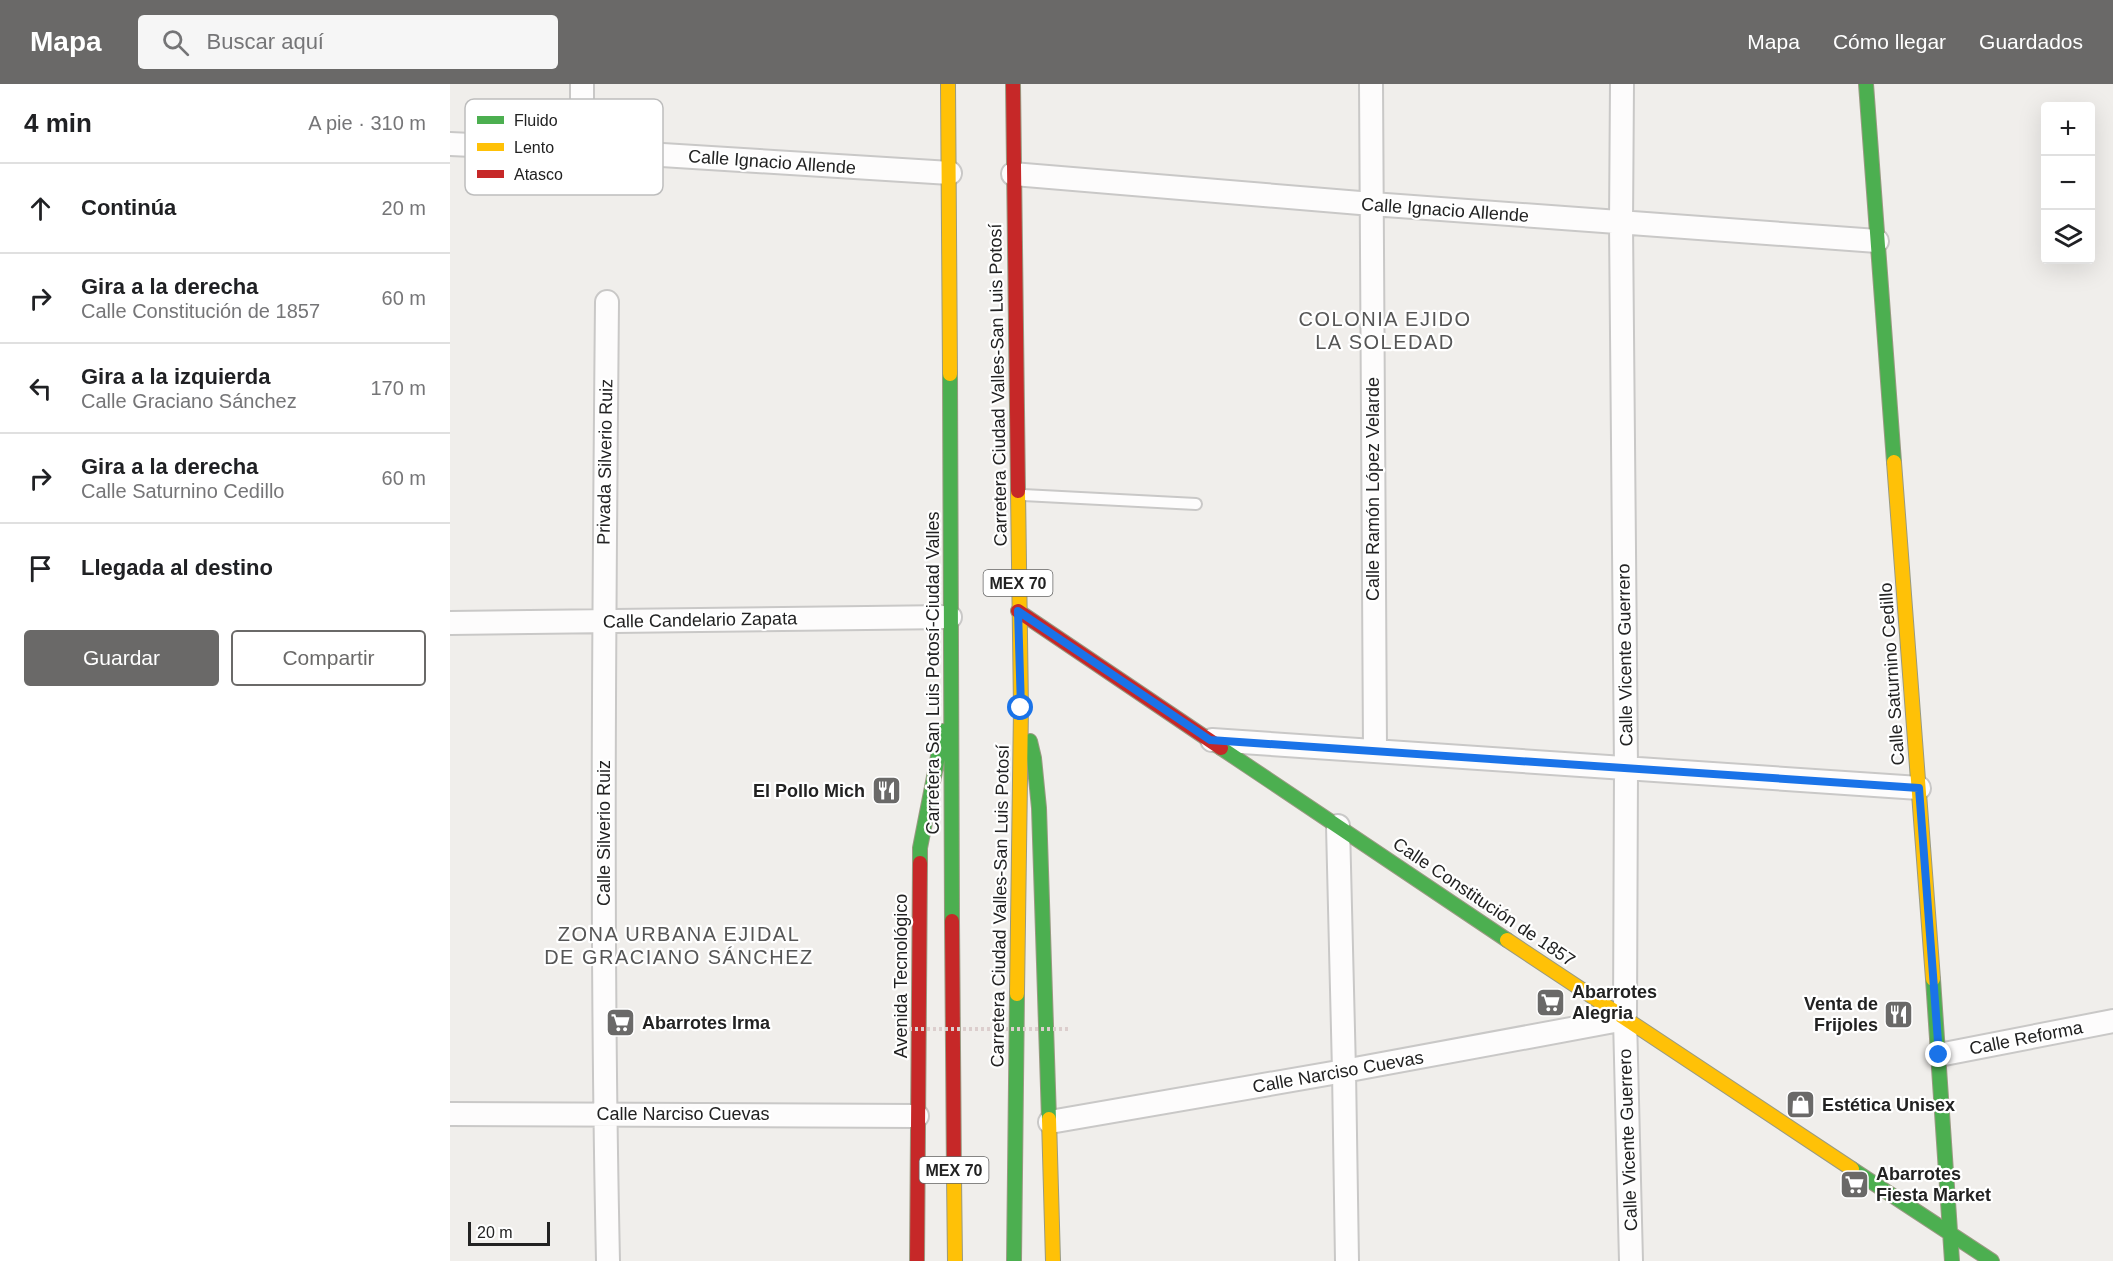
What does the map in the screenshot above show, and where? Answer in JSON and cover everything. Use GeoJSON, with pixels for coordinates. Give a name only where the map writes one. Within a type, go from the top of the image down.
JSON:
{"type":"FeatureCollection","features":[{"type":"Feature","properties":{"kind":"street","name":"Carretera San Luis Potosí-Ciudad Valles"},"geometry":{"type":"LineString","coordinates":[[948,84],[955,1261]]}},
{"type":"Feature","properties":{"kind":"street","name":"Carretera Ciudad Valles-San Luis Potosí"},"geometry":{"type":"LineString","coordinates":[[1013,84],[1021,708],[1014,1261]]}},
{"type":"Feature","properties":{"kind":"street","name":"Calle Ramón López Velarde"},"geometry":{"type":"LineString","coordinates":[[1371,84],[1375,750]]}},
{"type":"Feature","properties":{"kind":"street","name":"Calle Vicente Guerrero"},"geometry":{"type":"LineString","coordinates":[[1622,84],[1621,224],[1626,768],[1625,1019],[1631,1261]]}},
{"type":"Feature","properties":{"kind":"street","name":"Calle Saturnino Cedillo"},"geometry":{"type":"LineString","coordinates":[[1866,84],[1939,1055],[1952,1261]]}},
{"type":"Feature","properties":{"kind":"street","name":"Calle Ignacio Allende"},"geometry":{"type":"LineString","coordinates":[[450,144],[465,145]]}},
{"type":"Feature","properties":{"kind":"street","name":"Calle Ignacio Allende"},"geometry":{"type":"LineString","coordinates":[[663,155],[950,174]]}},
{"type":"Feature","properties":{"kind":"street","name":"Calle Ignacio Allende"},"geometry":{"type":"LineString","coordinates":[[1013,174],[1621,224],[1877,241]]}},
{"type":"Feature","properties":{"kind":"street","name":"Privada Silverio Ruiz"},"geometry":{"type":"LineString","coordinates":[[604,621],[607,302]]}},
{"type":"Feature","properties":{"kind":"street","name":"Calle Constitución de 1857"},"geometry":{"type":"LineString","coordinates":[[1018,611],[1625,1019],[1992,1261]]}},
{"type":"Feature","properties":{"kind":"street","name":"Calle Candelario Zapata"},"geometry":{"type":"LineString","coordinates":[[450,623],[950,617]]}},
{"type":"Feature","properties":{"kind":"street","name":"Calle Silverio Ruiz"},"geometry":{"type":"LineString","coordinates":[[604,621],[604,1114],[608,1261]]}},
{"type":"Feature","properties":{"kind":"street","name":"Avenida Tecnológico"},"geometry":{"type":"LineString","coordinates":[[917,1261],[920,848],[951,695]]}},
{"type":"Feature","properties":{"kind":"street"},"geometry":{"type":"LineString","coordinates":[[1021,708],[1034,758],[1039,808],[1053,1261]]}},
{"type":"Feature","properties":{"kind":"street"},"geometry":{"type":"LineString","coordinates":[[1210,740],[1919,788]]}},
{"type":"Feature","properties":{"kind":"street"},"geometry":{"type":"LineString","coordinates":[[1338,826],[1347,1261]]}},
{"type":"Feature","properties":{"kind":"street","name":"Calle Narciso Cuevas"},"geometry":{"type":"LineString","coordinates":[[1050,1122],[1625,1019]]}},
{"type":"Feature","properties":{"kind":"street","name":"Calle Reforma"},"geometry":{"type":"LineString","coordinates":[[1939,1055],[2113,1021]]}},
{"type":"Feature","properties":{"kind":"street","name":"Calle Narciso Cuevas"},"geometry":{"type":"LineString","coordinates":[[450,1114],[917,1116]]}},
{"type":"Feature","properties":{"kind":"lane"},"geometry":{"type":"LineString","coordinates":[[1017,495],[1196,504]]}},
{"type":"Feature","properties":{"kind":"path"},"geometry":{"type":"LineString","coordinates":[[903,1029],[1070,1029]]}},
{"type":"Feature","properties":{"kind":"traffic: fast"},"geometry":{"type":"LineString","coordinates":[[1866,84],[1894,462]]}},
{"type":"Feature","properties":{"kind":"traffic: fast"},"geometry":{"type":"LineString","coordinates":[[950,374],[952,921]]}},
{"type":"Feature","properties":{"kind":"traffic: fast"},"geometry":{"type":"LineString","coordinates":[[920,863],[920,848],[943,731]]}},
{"type":"Feature","properties":{"kind":"traffic: fast"},"geometry":{"type":"LineString","coordinates":[[1030,741],[1039,808],[1049,1119]]}},
{"type":"Feature","properties":{"kind":"traffic: fast"},"geometry":{"type":"LineString","coordinates":[[1221,748],[1507,940]]}},
{"type":"Feature","properties":{"kind":"traffic: fast"},"geometry":{"type":"LineString","coordinates":[[1933,979],[1952,1261]]}},
{"type":"Feature","properties":{"kind":"traffic: fast"},"geometry":{"type":"LineString","coordinates":[[1014,1261],[1017,994]]}},
{"type":"Feature","properties":{"kind":"traffic: fast"},"geometry":{"type":"LineString","coordinates":[[1852,1169],[1992,1261]]}},
{"type":"Feature","properties":{"kind":"traffic: slow"},"geometry":{"type":"LineString","coordinates":[[948,84],[950,374]]}},
{"type":"Feature","properties":{"kind":"traffic: slow"},"geometry":{"type":"LineString","coordinates":[[1894,462],[1933,979]]}},
{"type":"Feature","properties":{"kind":"traffic: slow"},"geometry":{"type":"LineString","coordinates":[[1017,994],[1021,708],[1018,491]]}},
{"type":"Feature","properties":{"kind":"traffic: slow"},"geometry":{"type":"LineString","coordinates":[[1507,940],[1852,1169]]}},
{"type":"Feature","properties":{"kind":"traffic: slow"},"geometry":{"type":"LineString","coordinates":[[1049,1119],[1053,1261]]}},
{"type":"Feature","properties":{"kind":"traffic: slow"},"geometry":{"type":"LineString","coordinates":[[954,1176],[955,1261]]}},
{"type":"Feature","properties":{"kind":"traffic: jam"},"geometry":{"type":"LineString","coordinates":[[1013,84],[1018,491]]}},
{"type":"Feature","properties":{"kind":"traffic: jam"},"geometry":{"type":"LineString","coordinates":[[1018,611],[1221,748]]}},
{"type":"Feature","properties":{"kind":"traffic: jam"},"geometry":{"type":"LineString","coordinates":[[917,1261],[920,863]]}},
{"type":"Feature","properties":{"kind":"traffic: jam"},"geometry":{"type":"LineString","coordinates":[[952,921],[954,1176]]}},
{"type":"Feature","properties":{"kind":"place","name":"El Pollo Mich"},"geometry":{"type":"Point","coordinates":[886,791]}},
{"type":"Feature","properties":{"kind":"place","name":"Abarrotes Alegria"},"geometry":{"type":"Point","coordinates":[1551,1002]}},
{"type":"Feature","properties":{"kind":"place","name":"Venta de Frijoles"},"geometry":{"type":"Point","coordinates":[1899,1014]}},
{"type":"Feature","properties":{"kind":"place","name":"Abarrotes Irma"},"geometry":{"type":"Point","coordinates":[621,1023]}},
{"type":"Feature","properties":{"kind":"place","name":"Estética Unisex"},"geometry":{"type":"Point","coordinates":[1801,1105]}},
{"type":"Feature","properties":{"kind":"place","name":"Abarrotes Fiesta Market"},"geometry":{"type":"Point","coordinates":[1855,1184]}},
{"type":"Feature","properties":{"kind":"district","name":"COLONIA EJIDO LA SOLEDAD"},"geometry":{"type":"Point","coordinates":[1385,330]}},
{"type":"Feature","properties":{"kind":"district","name":"ZONA URBANA EJIDAL DE GRACIANO SÁNCHEZ"},"geometry":{"type":"Point","coordinates":[679,946]}},
{"type":"Feature","properties":{"kind":"route"},"geometry":{"type":"LineString","coordinates":[[1021,708],[1018,611],[1210,740],[1919,788],[1939,1055]]}}]}
